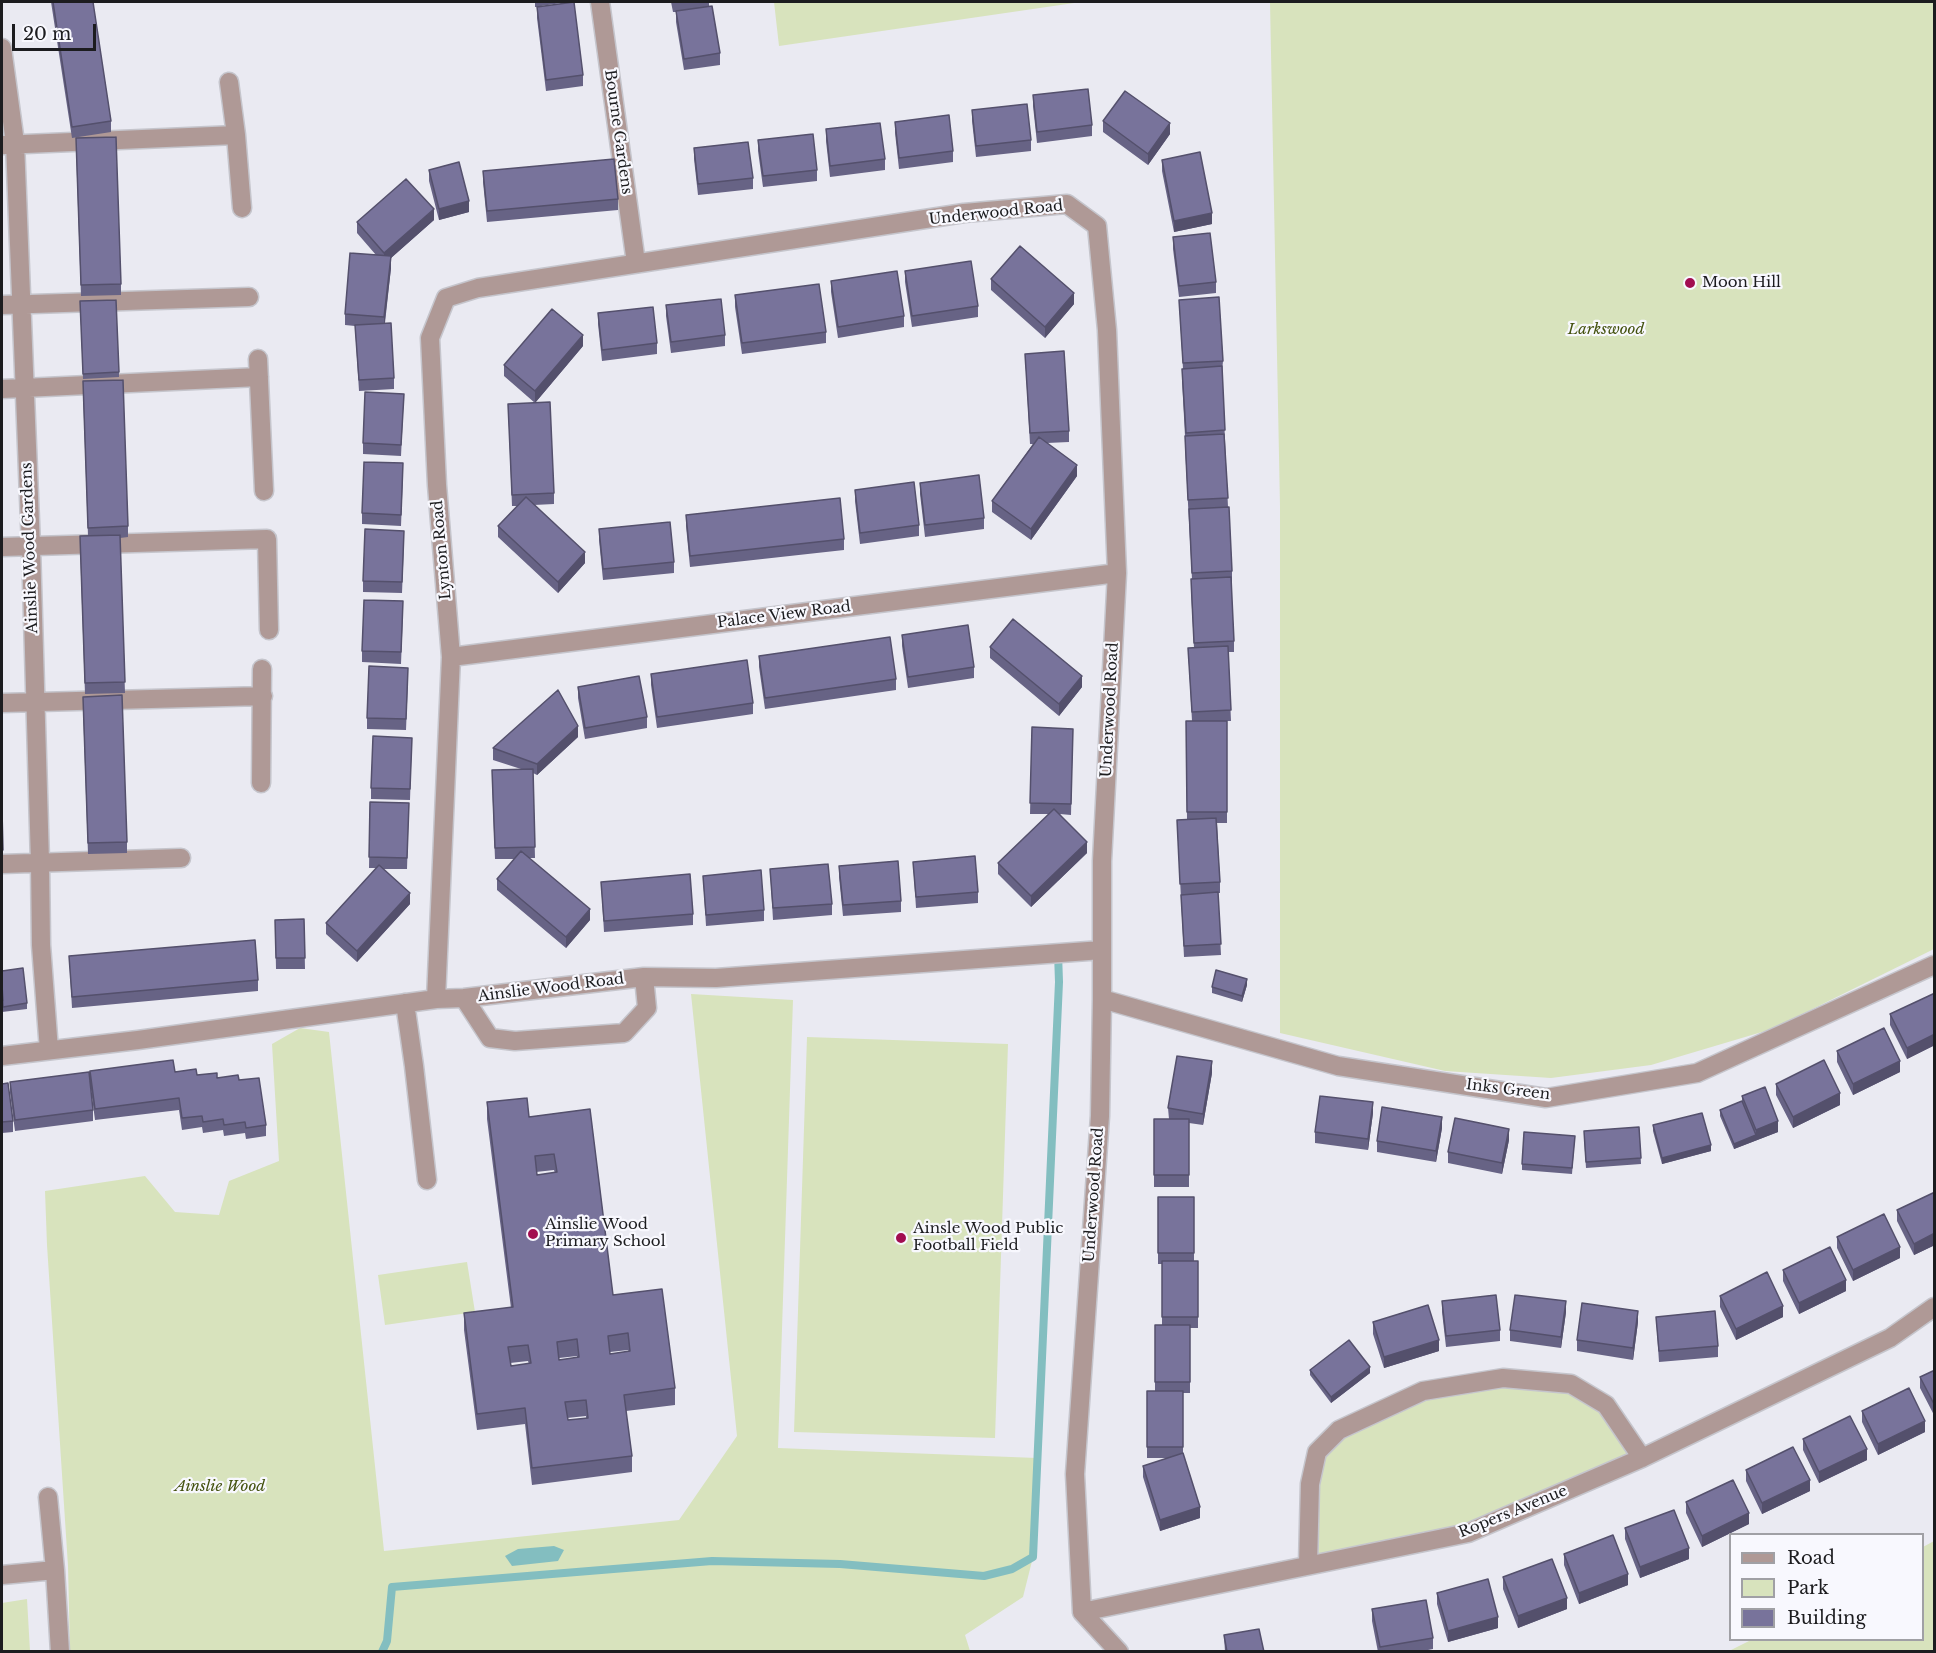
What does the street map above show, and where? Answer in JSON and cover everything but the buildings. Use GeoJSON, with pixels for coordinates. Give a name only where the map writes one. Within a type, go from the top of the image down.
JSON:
{"type":"FeatureCollection","features":[{"type":"Feature","properties":{"kind":"street","name":"Bourne Gardens"},"geometry":{"type":"LineString","coordinates":[[600,2],[636,263]]}},
{"type":"Feature","properties":{"kind":"street","name":"Ainslie Wood Gardens"},"geometry":{"type":"LineString","coordinates":[[2,48],[21,305],[31,547],[41,945],[49,1050]]}},
{"type":"Feature","properties":{"kind":"street"},"geometry":{"type":"LineString","coordinates":[[230,82],[242,208]]}},
{"type":"Feature","properties":{"kind":"street"},"geometry":{"type":"LineString","coordinates":[[8,144],[236,135]]}},
{"type":"Feature","properties":{"kind":"street","name":"Underwood Road"},"geometry":{"type":"LineString","coordinates":[[636,263],[964,213],[1067,204],[1097,226],[1107,330],[1117,573],[1102,861],[1100,1116],[1075,1474],[1082,1612]]}},
{"type":"Feature","properties":{"kind":"street","name":"Lynton Road"},"geometry":{"type":"LineString","coordinates":[[436,999],[451,657],[437,485],[430,338],[446,298],[478,288],[636,263]]}},
{"type":"Feature","properties":{"kind":"street"},"geometry":{"type":"LineString","coordinates":[[2,305],[249,297]]}},
{"type":"Feature","properties":{"kind":"street"},"geometry":{"type":"LineString","coordinates":[[258,359],[264,491]]}},
{"type":"Feature","properties":{"kind":"street"},"geometry":{"type":"LineString","coordinates":[[2,389],[259,378]]}},
{"type":"Feature","properties":{"kind":"street"},"geometry":{"type":"LineString","coordinates":[[2,547],[267,539],[269,630]]}},
{"type":"Feature","properties":{"kind":"street","name":"Palace View Road"},"geometry":{"type":"LineString","coordinates":[[451,657],[1117,573]]}},
{"type":"Feature","properties":{"kind":"street"},"geometry":{"type":"LineString","coordinates":[[261,783],[262,669]]}},
{"type":"Feature","properties":{"kind":"street"},"geometry":{"type":"LineString","coordinates":[[2,703],[263,696]]}},
{"type":"Feature","properties":{"kind":"street"},"geometry":{"type":"LineString","coordinates":[[2,864],[181,858]]}},
{"type":"Feature","properties":{"kind":"street","name":"Ainslie Wood Road"},"geometry":{"type":"LineString","coordinates":[[2,1056],[138,1040],[436,999],[464,998],[644,976],[716,978],[1102,950]]}},
{"type":"Feature","properties":{"kind":"street","name":"Inks Green"},"geometry":{"type":"LineString","coordinates":[[1102,999],[1338,1066],[1546,1098],[1697,1073],[1935,965]]}},
{"type":"Feature","properties":{"kind":"street"},"geometry":{"type":"LineString","coordinates":[[464,998],[490,1038],[515,1041],[624,1033],[647,1008],[644,976]]}},
{"type":"Feature","properties":{"kind":"street"},"geometry":{"type":"LineString","coordinates":[[405,1004],[427,1180]]}},
{"type":"Feature","properties":{"kind":"street","name":"Ropers Avenue"},"geometry":{"type":"LineString","coordinates":[[1082,1612],[1468,1533],[1642,1458],[1890,1338],[1935,1308]]}},
{"type":"Feature","properties":{"kind":"street"},"geometry":{"type":"LineString","coordinates":[[1308,1565],[1310,1484],[1317,1452],[1339,1430],[1423,1391],[1503,1378],[1571,1384],[1606,1405],[1642,1458]]}},
{"type":"Feature","properties":{"kind":"street"},"geometry":{"type":"LineString","coordinates":[[48,1497],[60,1652]]}},
{"type":"Feature","properties":{"kind":"street"},"geometry":{"type":"LineString","coordinates":[[2,1575],[55,1570]]}},
{"type":"Feature","properties":{"kind":"street"},"geometry":{"type":"LineString","coordinates":[[1082,1612],[1119,1652]]}},
{"type":"Feature","properties":{"kind":"green space"},"geometry":{"type":"Polygon","coordinates":[[[774,2],[1081,2],[779,46],[774,2]]]}},
{"type":"Feature","properties":{"kind":"green space","name":"Larkswood"},"geometry":{"type":"Polygon","coordinates":[[[1270,2],[1934,2],[1934,949],[1772,1029],[1651,1065],[1551,1078],[1445,1071],[1280,1033],[1280,506],[1270,2]]]}},
{"type":"Feature","properties":{"kind":"green space","name":"Ainslie Wood"},"geometry":{"type":"Polygon","coordinates":[[[691,994],[793,1000],[778,1448],[1037,1458],[1033,1557],[1023,1597],[965,1635],[970,1651],[70,1651],[68,1566],[45,1191],[145,1176],[175,1212],[219,1215],[229,1181],[279,1161],[272,1044],[300,1028],[329,1032],[384,1551],[679,1520],[737,1436],[691,994]]]}},
{"type":"Feature","properties":{"kind":"green space","name":"Ainsle Wood Public Football Field"},"geometry":{"type":"Polygon","coordinates":[[[807,1037],[1008,1044],[995,1438],[794,1432],[807,1037]]]}},
{"type":"Feature","properties":{"kind":"green space"},"geometry":{"type":"Polygon","coordinates":[[[467,1262],[475,1312],[385,1325],[378,1275],[467,1262]]]}},
{"type":"Feature","properties":{"kind":"green space"},"geometry":{"type":"Polygon","coordinates":[[[1571,1384],[1606,1405],[1642,1458],[1468,1533],[1308,1565],[1317,1452],[1423,1391],[1571,1384]]]}},
{"type":"Feature","properties":{"kind":"green space"},"geometry":{"type":"Polygon","coordinates":[[[1934,1541],[1934,1651],[1729,1651],[1749,1641],[1924,1641],[1924,1546],[1934,1541]]]}},
{"type":"Feature","properties":{"kind":"green space"},"geometry":{"type":"Polygon","coordinates":[[[27,1599],[30,1651],[2,1651],[2,1603],[27,1599]]]}},
{"type":"Feature","properties":{"kind":"water"},"geometry":{"type":"Polygon","coordinates":[[[554,1546],[564,1550],[558,1561],[512,1566],[505,1556],[518,1549],[554,1546]]]}},
{"type":"Feature","properties":{"kind":"waterway"},"geometry":{"type":"LineString","coordinates":[[382,1652],[387,1641],[392,1587],[712,1561],[840,1564],[984,1576],[1012,1569],[1033,1557],[1059,982],[1058,953]]}},
{"type":"Feature","properties":{"kind":"place","name":"Moon Hill"},"geometry":{"type":"Point","coordinates":[1690,283]}},
{"type":"Feature","properties":{"kind":"place","name":"Ainslie Wood Primary School"},"geometry":{"type":"Point","coordinates":[533,1234]}},
{"type":"Feature","properties":{"kind":"place","name":"Ainsle Wood Public Football Field"},"geometry":{"type":"Point","coordinates":[901,1238]}}]}
